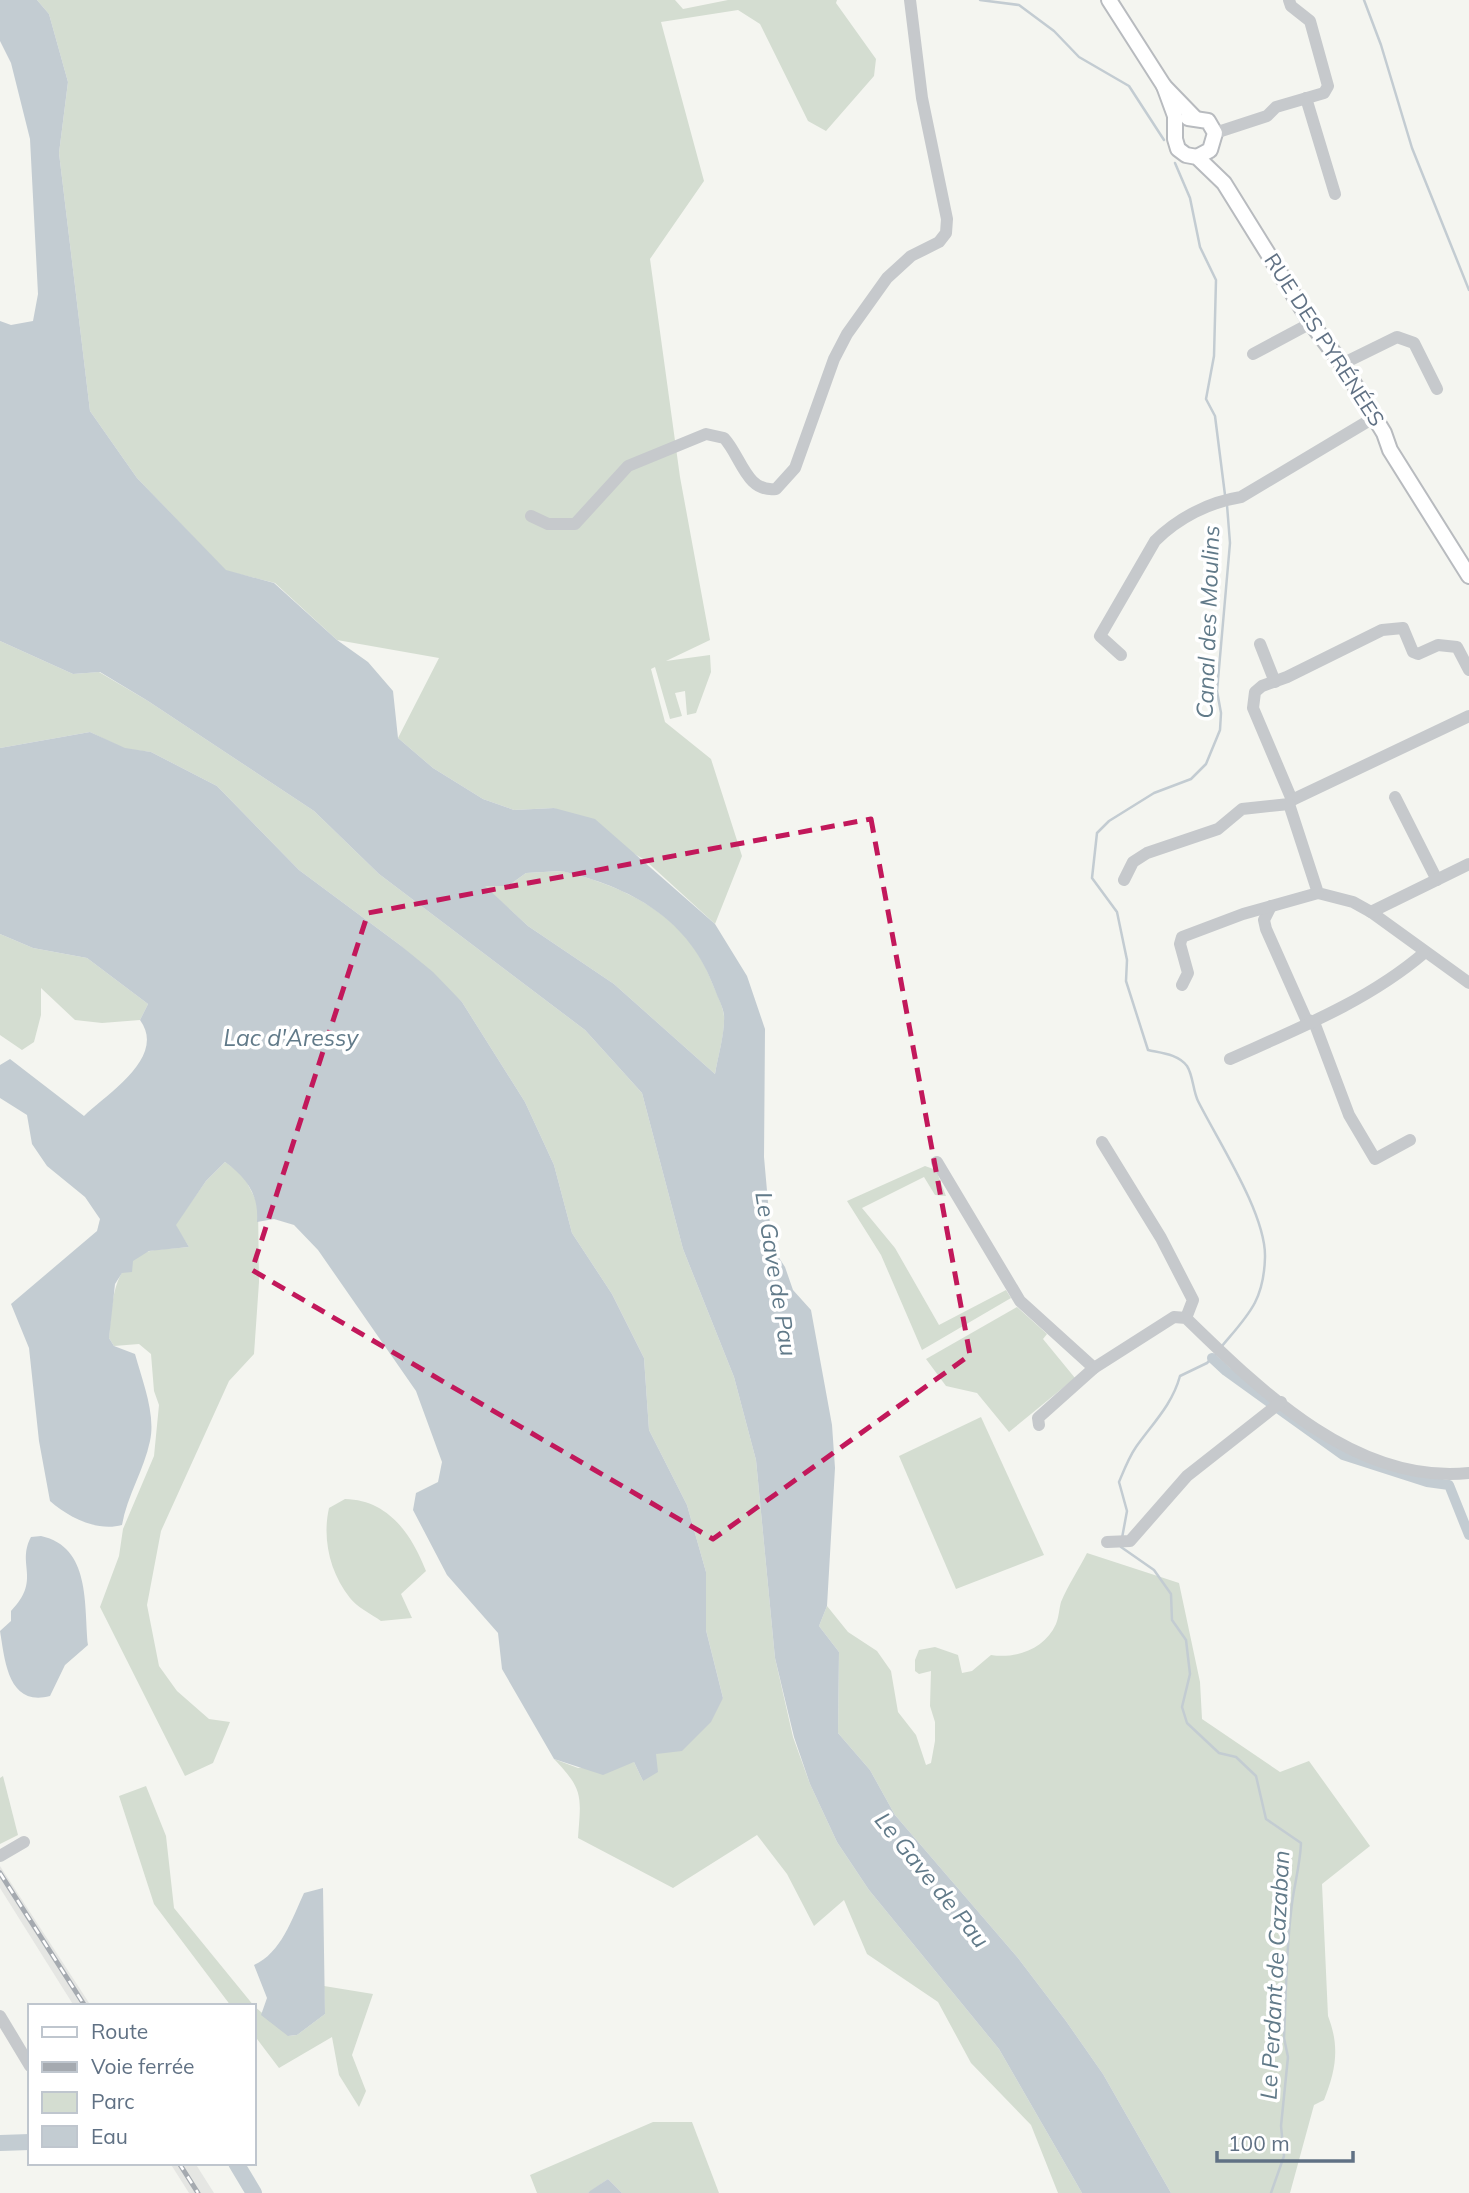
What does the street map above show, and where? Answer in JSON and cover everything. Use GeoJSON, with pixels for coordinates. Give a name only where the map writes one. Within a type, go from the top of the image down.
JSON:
{"type":"FeatureCollection","features":[{"type":"Feature","properties":{"kind":"main road","name":"RUE DES PYRÉNÉES"},"geometry":{"type":"LineString","coordinates":[[1109,0],[1164,86],[1194,117]]}},
{"type":"Feature","properties":{"kind":"main road","name":"RUE DES PYRÉNÉES"},"geometry":{"type":"LineString","coordinates":[[1164,86],[1177,128],[1175,139],[1178,149],[1186,155],[1197,157],[1224,183],[1311,323],[1342,364],[1374,417],[1390,450],[1469,576]]}},
{"type":"Feature","properties":{"kind":"main road"},"geometry":{"type":"LineString","coordinates":[[1177,128],[1184,120],[1194,117],[1208,121],[1214,139],[1207,154],[1197,157]]}},
{"type":"Feature","properties":{"kind":"main road","name":"RUE DES PYRÉNÉES"},"geometry":{"type":"LineString","coordinates":[[1214,139],[1224,183]]}},
{"type":"Feature","properties":{"kind":"street"},"geometry":{"type":"LineString","coordinates":[[531,516],[548,524],[575,524],[628,466],[712,433],[724,438],[748,477],[768,490],[786,482],[794,468],[834,359],[847,334],[887,278],[911,256],[939,242],[946,233],[947,219],[922,98],[910,0]]}},
{"type":"Feature","properties":{"kind":"street"},"geometry":{"type":"LineString","coordinates":[[1214,139],[1306,98],[1324,93],[1328,86],[1310,21],[1291,6],[1289,0]]}},
{"type":"Feature","properties":{"kind":"street"},"geometry":{"type":"LineString","coordinates":[[1306,98],[1335,194]]}},
{"type":"Feature","properties":{"kind":"street"},"geometry":{"type":"LineString","coordinates":[[1253,354],[1311,323]]}},
{"type":"Feature","properties":{"kind":"street"},"geometry":{"type":"LineString","coordinates":[[1342,364],[1397,337],[1407,338],[1413,343],[1437,389]]}},
{"type":"Feature","properties":{"kind":"street"},"geometry":{"type":"LineString","coordinates":[[1121,655],[1100,636],[1155,541],[1166,530],[1216,500],[1241,497],[1374,417]]}},
{"type":"Feature","properties":{"kind":"street"},"geometry":{"type":"LineString","coordinates":[[1318,893],[1291,802],[1253,708],[1255,692],[1262,686],[1382,630],[1395,627],[1403,628],[1413,652],[1418,654],[1438,645],[1457,647],[1469,670]]}},
{"type":"Feature","properties":{"kind":"street"},"geometry":{"type":"LineString","coordinates":[[1260,644],[1275,682]]}},
{"type":"Feature","properties":{"kind":"street"},"geometry":{"type":"LineString","coordinates":[[1124,880],[1133,862],[1147,853],[1218,829],[1242,809],[1291,802],[1469,716]]}},
{"type":"Feature","properties":{"kind":"street"},"geometry":{"type":"LineString","coordinates":[[1395,797],[1437,880]]}},
{"type":"Feature","properties":{"kind":"street"},"geometry":{"type":"LineString","coordinates":[[1371,912],[1469,864]]}},
{"type":"Feature","properties":{"kind":"street"},"geometry":{"type":"LineString","coordinates":[[1182,985],[1188,973],[1180,944],[1182,937],[1246,913],[1318,893],[1353,902],[1371,912],[1424,953],[1469,983]]}},
{"type":"Feature","properties":{"kind":"street"},"geometry":{"type":"LineString","coordinates":[[1265,924],[1271,906]]}},
{"type":"Feature","properties":{"kind":"street"},"geometry":{"type":"LineString","coordinates":[[1246,913],[1265,924],[1306,1019],[1314,1022],[1349,1115],[1375,1159],[1409,1140]]}},
{"type":"Feature","properties":{"kind":"street"},"geometry":{"type":"LineString","coordinates":[[1230,1059],[1314,1022],[1403,971],[1424,953]]}},
{"type":"Feature","properties":{"kind":"street"},"geometry":{"type":"LineString","coordinates":[[1102,1142],[1161,1238],[1193,1300],[1186,1318]]}},
{"type":"Feature","properties":{"kind":"street"},"geometry":{"type":"LineString","coordinates":[[937,1162],[1020,1301],[1094,1368]]}},
{"type":"Feature","properties":{"kind":"street"},"geometry":{"type":"LineString","coordinates":[[1039,1425],[1038,1418],[1094,1368],[1174,1317],[1186,1318],[1276,1406],[1345,1448],[1412,1471],[1439,1476],[1469,1473]]}},
{"type":"Feature","properties":{"kind":"street"},"geometry":{"type":"LineString","coordinates":[[1118,1541],[1187,1476],[1276,1406]]}},
{"type":"Feature","properties":{"kind":"street"},"geometry":{"type":"LineString","coordinates":[[0,1857],[24,1842]]}},
{"type":"Feature","properties":{"kind":"street"},"geometry":{"type":"LineString","coordinates":[[0,2016],[28,2063]]}},
{"type":"Feature","properties":{"kind":"highlighted area"},"geometry":{"type":"Polygon","coordinates":[[[871,819],[970,1355],[713,1539],[252,1270],[368,913],[871,819]]]}},
{"type":"Feature","properties":{"kind":"shaded area"},"geometry":{"type":"Polygon","coordinates":[[[0,1866],[90,2004],[73,2004],[0,1888],[0,1866]]]}},
{"type":"Feature","properties":{"kind":"shaded area"},"geometry":{"type":"Polygon","coordinates":[[[171,2165],[196,2165],[214,2193],[189,2193],[171,2165]]]}},
{"type":"Feature","properties":{"kind":"green space"},"geometry":{"type":"Polygon","coordinates":[[[37,0],[675,0],[683,9],[728,0],[837,0],[836,3],[876,59],[874,76],[826,131],[808,121],[760,24],[738,10],[661,22],[704,181],[650,259],[680,477],[710,640],[666,661],[710,655],[711,672],[696,713],[687,715],[685,691],[675,693],[682,716],[670,719],[655,667],[651,669],[665,722],[711,759],[742,856],[715,924],[645,860],[554,808],[514,810],[483,799],[433,768],[398,738],[439,658],[337,640],[275,583],[226,571],[137,478],[90,411],[59,153],[68,82],[49,14],[37,0]]]}},
{"type":"Feature","properties":{"kind":"green space"},"geometry":{"type":"Polygon","coordinates":[[[0,641],[73,674],[99,672],[148,701],[314,811],[379,874],[585,1030],[642,1093],[683,1249],[734,1377],[756,1460],[775,1658],[793,1737],[810,1784],[837,1842],[869,1890],[999,2049],[1082,2193],[1058,2193],[1031,2125],[971,2063],[938,2002],[867,1954],[844,1900],[814,1926],[787,1874],[757,1835],[673,1888],[578,1838],[580,1803],[576,1787],[554,1759],[578,1768],[634,1762],[643,1781],[656,1754],[723,1698],[706,1630],[706,1572],[687,1505],[649,1430],[644,1358],[612,1294],[572,1233],[554,1165],[525,1102],[462,1002],[400,945],[299,870],[217,786],[151,752],[125,749],[90,732],[0,748],[0,641]]]}},
{"type":"Feature","properties":{"kind":"green space"},"geometry":{"type":"Polygon","coordinates":[[[562,871],[632,896],[672,923],[689,941],[702,961],[723,1012],[724,1023],[715,1074],[614,984],[528,926],[484,886],[508,886],[526,873],[562,871]]]}},
{"type":"Feature","properties":{"kind":"green space"},"geometry":{"type":"Polygon","coordinates":[[[0,934],[33,948],[87,958],[148,1004],[140,1020],[102,1023],[75,1020],[41,988],[41,1015],[34,1042],[22,1050],[0,1035],[0,934]]]}},
{"type":"Feature","properties":{"kind":"green space"},"geometry":{"type":"Polygon","coordinates":[[[225,1162],[243,1175],[258,1204],[259,1282],[254,1354],[229,1381],[161,1531],[147,1605],[159,1666],[177,1691],[209,1719],[230,1722],[213,1763],[185,1776],[100,1607],[119,1556],[123,1529],[154,1456],[159,1405],[154,1391],[151,1354],[139,1344],[114,1346],[109,1338],[116,1287],[128,1264],[137,1256],[150,1251],[189,1247],[175,1225],[206,1181],[225,1162]]]}},
{"type":"Feature","properties":{"kind":"green space"},"geometry":{"type":"Polygon","coordinates":[[[925,1166],[936,1170],[946,1196],[935,1195],[924,1177],[862,1208],[895,1248],[939,1325],[1006,1290],[1011,1298],[922,1350],[881,1255],[847,1201],[925,1166]]]}},
{"type":"Feature","properties":{"kind":"green space"},"geometry":{"type":"Polygon","coordinates":[[[1017,1307],[1047,1334],[1043,1339],[1075,1378],[1009,1432],[977,1393],[946,1386],[926,1359],[1017,1307]]]}},
{"type":"Feature","properties":{"kind":"green space"},"geometry":{"type":"Polygon","coordinates":[[[981,1417],[1044,1555],[956,1589],[899,1456],[981,1417]]]}},
{"type":"Feature","properties":{"kind":"green space"},"geometry":{"type":"Polygon","coordinates":[[[345,1499],[374,1505],[386,1512],[413,1544],[426,1571],[401,1594],[412,1618],[381,1621],[356,1604],[337,1578],[327,1544],[327,1520],[329,1508],[345,1499]]]}},
{"type":"Feature","properties":{"kind":"green space"},"geometry":{"type":"Polygon","coordinates":[[[1087,1553],[1179,1583],[1200,1682],[1202,1719],[1280,1772],[1309,1761],[1370,1846],[1322,1884],[1328,2016],[1334,2038],[1335,2058],[1324,2100],[1314,2105],[1290,2193],[1171,2193],[1103,2074],[1066,2021],[1018,1958],[895,1815],[870,1770],[838,1733],[839,1652],[819,1626],[827,1606],[848,1632],[877,1651],[891,1671],[898,1712],[916,1735],[926,1765],[931,1763],[935,1722],[930,1706],[931,1671],[919,1674],[915,1671],[919,1650],[935,1647],[958,1655],[962,1673],[972,1671],[991,1655],[1020,1654],[1037,1646],[1045,1640],[1056,1624],[1061,1602],[1087,1553]]]}},
{"type":"Feature","properties":{"kind":"green space"},"geometry":{"type":"Polygon","coordinates":[[[3,1776],[18,1835],[0,1844],[0,1778],[3,1776]]]}},
{"type":"Feature","properties":{"kind":"green space"},"geometry":{"type":"Polygon","coordinates":[[[146,1786],[166,1836],[174,1908],[252,2004],[229,2004],[154,1904],[119,1796],[146,1786]]]}},
{"type":"Feature","properties":{"kind":"green space"},"geometry":{"type":"Polygon","coordinates":[[[324,1986],[373,1994],[352,2055],[366,2091],[359,2107],[339,2075],[332,2037],[279,2068],[256,2038],[256,2008],[289,2036],[297,2035],[325,2014],[324,1986]]]}},
{"type":"Feature","properties":{"kind":"green space"},"geometry":{"type":"Polygon","coordinates":[[[653,2122],[692,2122],[719,2193],[622,2193],[608,2179],[588,2193],[537,2193],[530,2175],[653,2122]]]}},
{"type":"Feature","properties":{"kind":"water","name":"Le Gave de Pau"},"geometry":{"type":"Polygon","coordinates":[[[0,0],[37,0],[49,14],[68,82],[59,153],[90,411],[137,478],[226,570],[274,583],[337,640],[368,662],[393,691],[398,738],[433,768],[483,799],[514,810],[554,808],[595,819],[715,924],[747,976],[765,1029],[764,1157],[772,1247],[785,1267],[793,1290],[811,1310],[832,1425],[835,1468],[827,1606],[819,1626],[839,1652],[838,1733],[870,1770],[895,1815],[1018,1958],[1066,2021],[1103,2074],[1171,2193],[1082,2193],[999,2049],[869,1890],[837,1842],[810,1784],[794,1737],[775,1658],[756,1460],[734,1377],[683,1249],[642,1093],[585,1030],[379,874],[314,811],[100,672],[73,674],[0,641],[0,321],[11,325],[33,321],[38,294],[30,139],[11,63],[0,41],[0,0]],[[561,871],[526,873],[508,886],[485,886],[528,926],[614,984],[715,1074],[724,1022],[723,1012],[704,965],[674,925],[655,910],[611,886],[561,871]]]}},
{"type":"Feature","properties":{"kind":"water","name":"Lac d'Aressy"},"geometry":{"type":"Polygon","coordinates":[[[90,732],[125,748],[151,752],[217,786],[299,870],[433,972],[462,1002],[525,1102],[554,1165],[572,1233],[612,1294],[644,1358],[649,1430],[687,1505],[706,1572],[706,1630],[723,1698],[711,1722],[682,1751],[656,1754],[658,1772],[643,1781],[634,1762],[603,1775],[554,1759],[502,1669],[498,1633],[447,1575],[413,1510],[416,1493],[438,1482],[442,1462],[416,1391],[318,1250],[294,1225],[274,1219],[257,1222],[254,1195],[240,1174],[225,1162],[206,1181],[176,1225],[189,1247],[149,1251],[133,1261],[132,1272],[122,1273],[115,1284],[109,1338],[114,1346],[135,1354],[151,1420],[147,1452],[122,1525],[112,1527],[83,1522],[50,1501],[39,1441],[29,1348],[11,1304],[97,1231],[100,1219],[85,1197],[47,1166],[32,1144],[27,1115],[0,1098],[0,1065],[10,1059],[84,1116],[119,1085],[140,1061],[146,1047],[146,1034],[140,1020],[148,1004],[87,958],[33,948],[0,934],[0,748],[90,732]]]}},
{"type":"Feature","properties":{"kind":"water"},"geometry":{"type":"Polygon","coordinates":[[[41,1536],[57,1542],[69,1552],[77,1565],[85,1596],[88,1645],[65,1665],[50,1696],[36,1698],[25,1695],[11,1679],[0,1631],[11,1621],[11,1611],[25,1590],[27,1547],[31,1537],[41,1536]]]}},
{"type":"Feature","properties":{"kind":"water"},"geometry":{"type":"Polygon","coordinates":[[[323,1888],[325,2014],[297,2035],[288,2036],[261,2015],[267,1998],[254,1965],[279,1944],[304,1893],[323,1888]]]}},
{"type":"Feature","properties":{"kind":"water"},"geometry":{"type":"Polygon","coordinates":[[[608,2179],[622,2193],[588,2193],[590,2191],[608,2179]]]}},
{"type":"Feature","properties":{"kind":"waterway","name":"Canal des Moulins"},"geometry":{"type":"LineString","coordinates":[[980,0],[1019,5],[1054,31],[1079,57],[1129,86],[1164,140]]}},
{"type":"Feature","properties":{"kind":"waterway"},"geometry":{"type":"LineString","coordinates":[[1364,0],[1381,45],[1412,148],[1469,290]]}},
{"type":"Feature","properties":{"kind":"waterway","name":"Canal des Moulins"},"geometry":{"type":"LineString","coordinates":[[1175,163],[1190,198],[1200,247],[1216,280],[1214,356],[1206,399],[1215,416],[1225,495]]}},
{"type":"Feature","properties":{"kind":"waterway","name":"Canal des Moulins"},"geometry":{"type":"LineString","coordinates":[[1222,1346],[1247,1316],[1262,1285],[1265,1257],[1258,1220],[1250,1199],[1198,1101],[1187,1066],[1174,1056],[1148,1050],[1126,981],[1127,960],[1117,912],[1092,878],[1097,833],[1109,821],[1154,793],[1191,779],[1206,764],[1220,730],[1221,713],[1217,691],[1230,543],[1227,505]]}},
{"type":"Feature","properties":{"kind":"waterway","name":"Canal des Moulins"},"geometry":{"type":"LineString","coordinates":[[1122,1538],[1127,1511],[1119,1482],[1129,1459],[1167,1405],[1180,1376],[1207,1363],[1216,1354]]}},
{"type":"Feature","properties":{"kind":"waterway"},"geometry":{"type":"LineString","coordinates":[[1212,1358],[1226,1371],[1343,1455],[1427,1482],[1449,1485],[1469,1535]]}},
{"type":"Feature","properties":{"kind":"waterway","name":"Le Perdant de Cazaban"},"geometry":{"type":"LineString","coordinates":[[1121,1547],[1154,1570],[1171,1594],[1172,1620],[1186,1640],[1190,1674],[1182,1707],[1187,1723],[1219,1753],[1236,1757],[1256,1776],[1266,1819],[1301,1843],[1287,1959],[1284,2038],[1288,2057],[1281,2126],[1284,2156],[1271,2193]]}},
{"type":"Feature","properties":{"kind":"waterway"},"geometry":{"type":"LineString","coordinates":[[0,2143],[28,2142]]}},
{"type":"Feature","properties":{"kind":"waterway"},"geometry":{"type":"LineString","coordinates":[[237,2165],[254,2193]]}},
{"type":"Feature","properties":{"kind":"railway"},"geometry":{"type":"LineString","coordinates":[[0,1873],[84,2004]]}},
{"type":"Feature","properties":{"kind":"railway"},"geometry":{"type":"LineString","coordinates":[[180,2165],[198,2193]]}}]}
